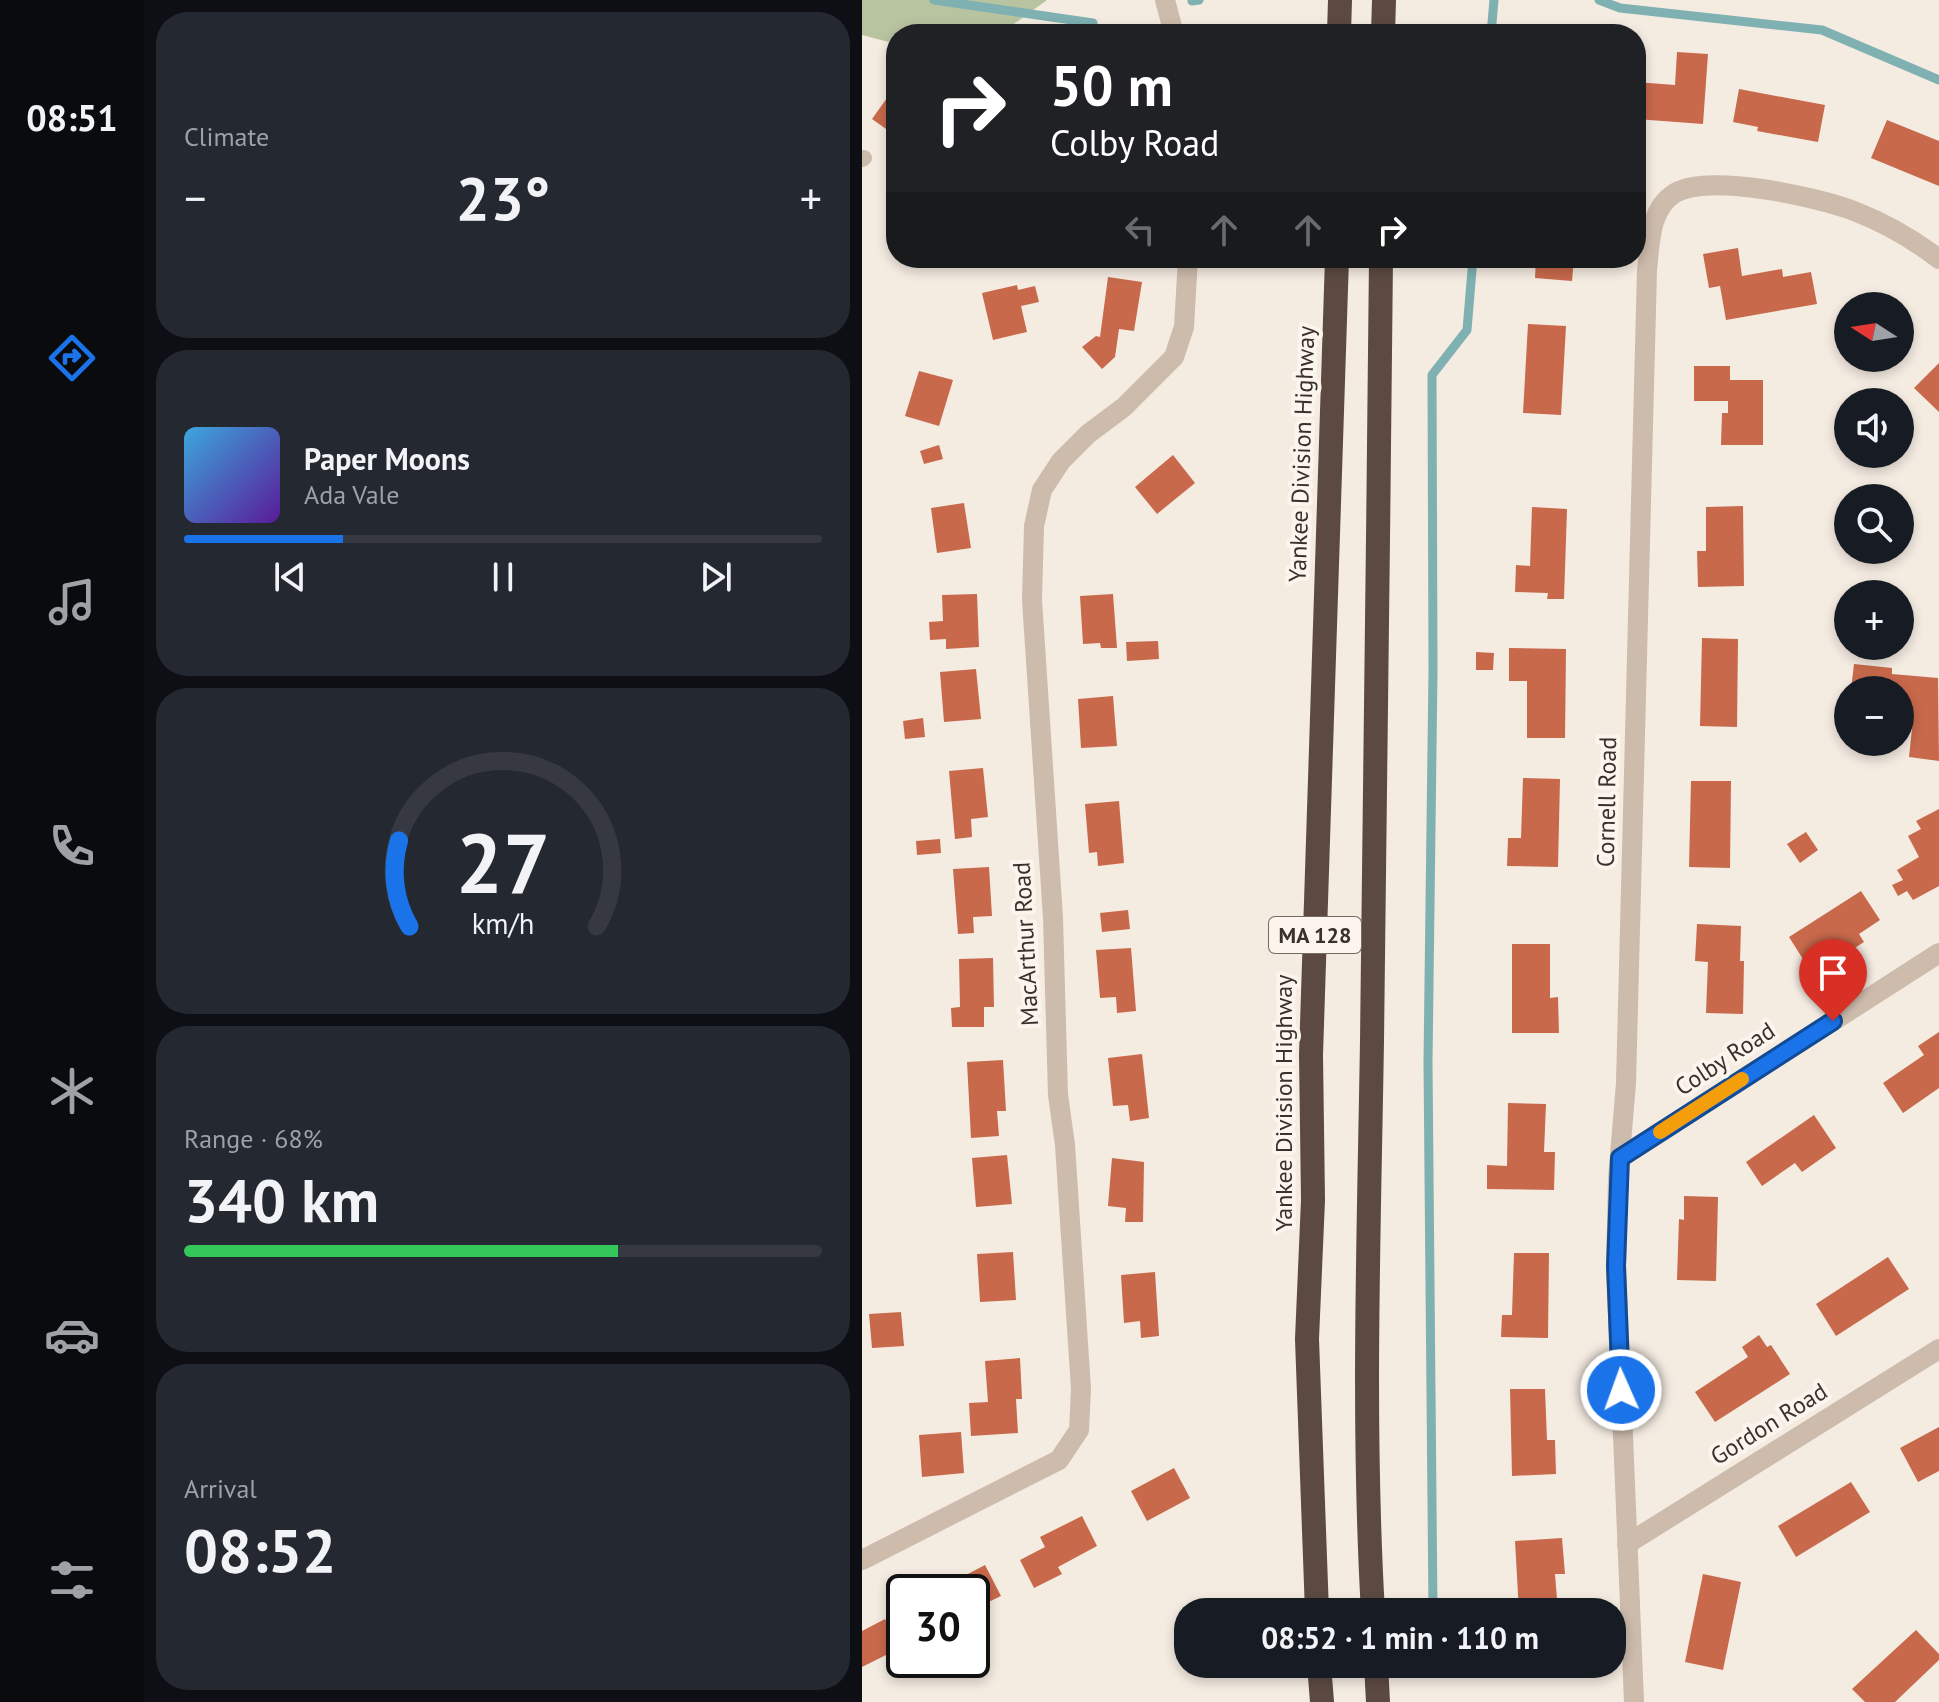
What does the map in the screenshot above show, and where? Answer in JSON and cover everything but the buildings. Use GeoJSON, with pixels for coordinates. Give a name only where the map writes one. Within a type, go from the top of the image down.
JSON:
{"type":"FeatureCollection","features":[{"type":"Feature","properties":{"kind":"highway"},"geometry":{"type":"LineString","coordinates":[[1339,24],[1340,0]]}},
{"type":"Feature","properties":{"kind":"highway"},"geometry":{"type":"LineString","coordinates":[[1383,24],[1384,0]]}},
{"type":"Feature","properties":{"kind":"highway","name":"Yankee Division Highway"},"geometry":{"type":"LineString","coordinates":[[1316,1598],[1307,1339],[1313,1200],[1311,1055],[1337,268]]}},
{"type":"Feature","properties":{"kind":"highway","name":"MA 128"},"geometry":{"type":"LineString","coordinates":[[1373,1598],[1367,1436],[1367,1211],[1372,1044],[1381,268]]}},
{"type":"Feature","properties":{"kind":"highway"},"geometry":{"type":"LineString","coordinates":[[1320,1678],[1322,1702]]}},
{"type":"Feature","properties":{"kind":"highway"},"geometry":{"type":"LineString","coordinates":[[1377,1678],[1378,1702]]}},
{"type":"Feature","properties":{"kind":"street"},"geometry":{"type":"LineString","coordinates":[[1165,0],[1171,24]]}},
{"type":"Feature","properties":{"kind":"street","name":"Cornell Road"},"geometry":{"type":"LineString","coordinates":[[1634,1702],[1616,1266],[1626,1083],[1647,270],[1651,230],[1660,207],[1674,194],[1695,185],[1731,185],[1787,194],[1853,211],[1913,239],[1939,259]]}},
{"type":"Feature","properties":{"kind":"street","name":"MacArthur Road"},"geometry":{"type":"LineString","coordinates":[[862,1560],[1059,1460],[1079,1430],[1081,1389],[1065,1145],[1058,1095],[1053,918],[1032,600],[1034,526],[1042,490],[1061,461],[1088,434],[1124,407],[1174,357],[1184,327],[1187,268]]}},
{"type":"Feature","properties":{"kind":"street","name":"Colby Road"},"geometry":{"type":"LineString","coordinates":[[1620,1158],[1939,953]]}},
{"type":"Feature","properties":{"kind":"street","name":"Gordon Road"},"geometry":{"type":"LineString","coordinates":[[1627,1544],[1939,1349]]}},
{"type":"Feature","properties":{"kind":"green space"},"geometry":{"type":"Polygon","coordinates":[[[862,0],[1047,0],[1014,24],[886,24],[886,41],[862,35],[862,0]]]}},
{"type":"Feature","properties":{"kind":"waterway"},"geometry":{"type":"LineString","coordinates":[[934,0],[1093,23]]}},
{"type":"Feature","properties":{"kind":"waterway"},"geometry":{"type":"LineString","coordinates":[[1192,1],[1199,0]]}},
{"type":"Feature","properties":{"kind":"waterway"},"geometry":{"type":"LineString","coordinates":[[1492,24],[1494,0]]}},
{"type":"Feature","properties":{"kind":"waterway"},"geometry":{"type":"LineString","coordinates":[[1599,0],[1620,8],[1822,30],[1939,80]]}},
{"type":"Feature","properties":{"kind":"waterway"},"geometry":{"type":"LineString","coordinates":[[1433,1598],[1428,1063],[1433,670],[1432,375],[1467,330],[1472,268]]}},
{"type":"Feature","properties":{"kind":"slow traffic"},"geometry":{"type":"LineString","coordinates":[[1660,1132],[1742,1079]]}},
{"type":"Feature","properties":{"kind":"route"},"geometry":{"type":"LineString","coordinates":[[1621,1390],[1616,1266],[1620,1158],[1833,1021]]}}]}
